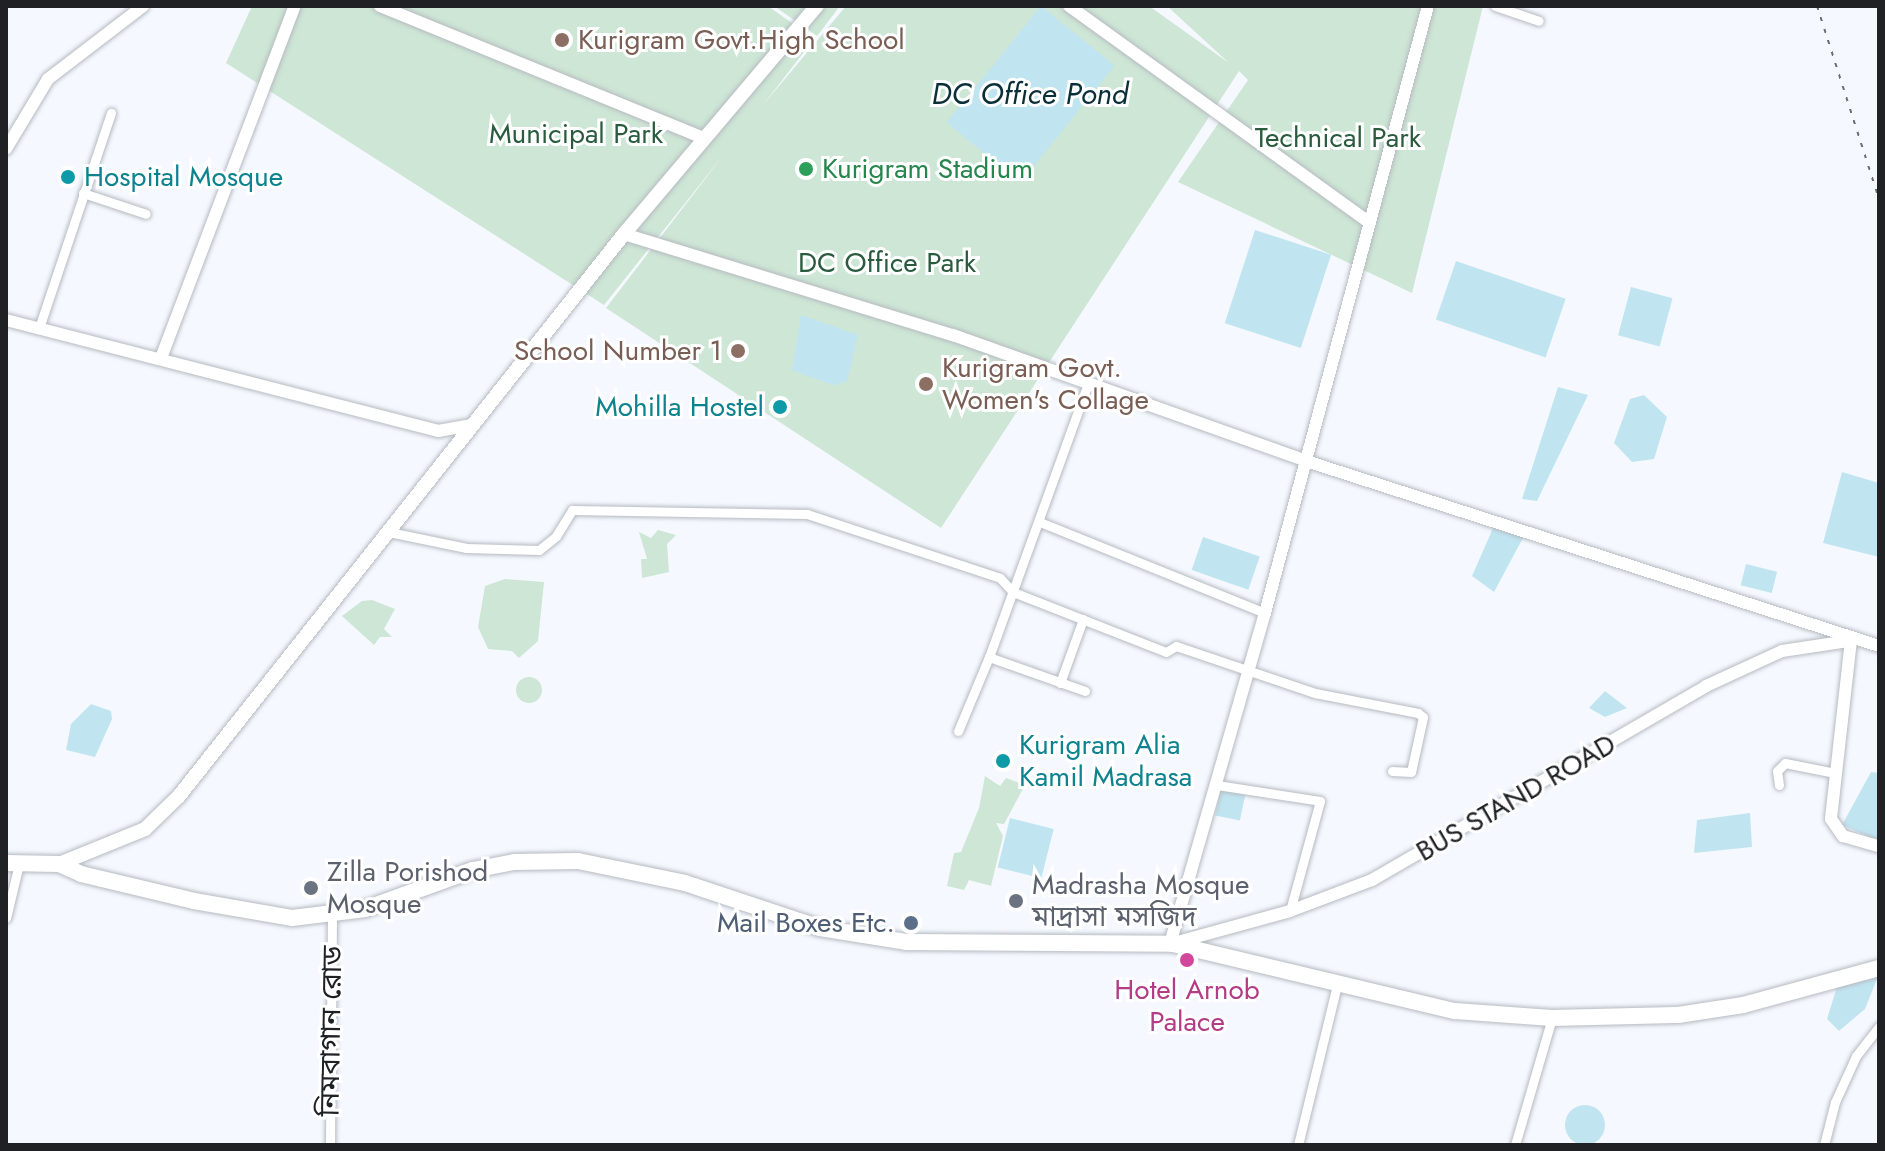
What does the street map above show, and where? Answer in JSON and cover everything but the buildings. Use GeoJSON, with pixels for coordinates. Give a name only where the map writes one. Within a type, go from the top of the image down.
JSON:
{"type":"FeatureCollection","features":[{"type":"Feature","properties":{"kind":"highway"},"geometry":{"type":"LineString","coordinates":[[10,862],[59,864],[81,874],[194,901],[292,918],[332,916],[473,870],[514,862],[578,861],[685,883],[820,928],[906,942],[1171,944],[1339,980],[1455,1011],[1552,1018],[1678,1015],[1743,1005],[1879,968]]}},
{"type":"Feature","properties":{"kind":"main road"},"geometry":{"type":"LineString","coordinates":[[59,864],[145,829],[179,796],[280,663],[389,532],[624,234],[817,6]]}},
{"type":"Feature","properties":{"kind":"street"},"geometry":{"type":"LineString","coordinates":[[6,149],[48,79],[143,6]]}},
{"type":"Feature","properties":{"kind":"street"},"geometry":{"type":"LineString","coordinates":[[161,358],[295,6]]}},
{"type":"Feature","properties":{"kind":"street"},"geometry":{"type":"LineString","coordinates":[[380,6],[703,138]]}},
{"type":"Feature","properties":{"kind":"street"},"geometry":{"type":"LineString","coordinates":[[1069,6],[1367,221]]}},
{"type":"Feature","properties":{"kind":"street"},"geometry":{"type":"LineString","coordinates":[[1171,944],[1265,613],[1367,221],[1428,6]]}},
{"type":"Feature","properties":{"kind":"street"},"geometry":{"type":"LineString","coordinates":[[1495,6],[1539,21]]}},
{"type":"Feature","properties":{"kind":"street"},"geometry":{"type":"LineString","coordinates":[[39,328],[111,113]]}},
{"type":"Feature","properties":{"kind":"street"},"geometry":{"type":"LineString","coordinates":[[83,193],[146,214]]}},
{"type":"Feature","properties":{"kind":"street"},"geometry":{"type":"LineString","coordinates":[[624,234],[953,335],[1306,461],[1516,525],[1851,640],[1879,646]]}},
{"type":"Feature","properties":{"kind":"street"},"geometry":{"type":"LineString","coordinates":[[6,320],[438,431],[473,425]]}},
{"type":"Feature","properties":{"kind":"street"},"geometry":{"type":"LineString","coordinates":[[958,731],[1040,522],[1088,383]]}},
{"type":"Feature","properties":{"kind":"street"},"geometry":{"type":"LineString","coordinates":[[438,431],[452,451]]}},
{"type":"Feature","properties":{"kind":"street"},"geometry":{"type":"LineString","coordinates":[[389,532],[466,548],[539,550],[556,536],[572,510],[785,512],[891,538],[1000,578],[1013,592],[1166,652],[1176,646],[1315,693],[1423,717],[1411,772],[1392,771]]}},
{"type":"Feature","properties":{"kind":"street"},"geometry":{"type":"LineString","coordinates":[[1040,522],[1265,613]]}},
{"type":"Feature","properties":{"kind":"street"},"geometry":{"type":"LineString","coordinates":[[1057,682],[1083,619]]}},
{"type":"Feature","properties":{"kind":"street"},"geometry":{"type":"LineString","coordinates":[[1851,640],[1835,773],[1835,831],[1879,846]]}},
{"type":"Feature","properties":{"kind":"street","name":"BUS STAND ROAD"},"geometry":{"type":"LineString","coordinates":[[1171,944],[1290,911],[1372,880],[1706,686],[1782,651],[1851,640]]}},
{"type":"Feature","properties":{"kind":"street"},"geometry":{"type":"LineString","coordinates":[[989,657],[1085,691]]}},
{"type":"Feature","properties":{"kind":"street"},"geometry":{"type":"LineString","coordinates":[[1779,785],[1777,771],[1785,763],[1835,773]]}},
{"type":"Feature","properties":{"kind":"street"},"geometry":{"type":"LineString","coordinates":[[1217,785],[1320,801],[1290,911]]}},
{"type":"Feature","properties":{"kind":"street"},"geometry":{"type":"LineString","coordinates":[[6,918],[10,862]]}},
{"type":"Feature","properties":{"kind":"street","name":"নিমবাগান রোড"},"geometry":{"type":"LineString","coordinates":[[330,1145],[332,916]]}},
{"type":"Feature","properties":{"kind":"street"},"geometry":{"type":"LineString","coordinates":[[1298,1145],[1339,980]]}},
{"type":"Feature","properties":{"kind":"street"},"geometry":{"type":"LineString","coordinates":[[1515,1145],[1552,1018]]}},
{"type":"Feature","properties":{"kind":"street"},"geometry":{"type":"LineString","coordinates":[[1824,1145],[1835,1102],[1856,1056],[1879,1027]]}},
{"type":"Feature","properties":{"kind":"green space"},"geometry":{"type":"Polygon","coordinates":[[[252,6],[768,6],[814,39],[763,105],[846,6],[1149,6],[1229,63],[1167,6],[1483,6],[1412,293],[1178,182],[1248,80],[1239,71],[941,528],[606,308],[725,153],[604,305],[226,63],[252,6]]]}},
{"type":"Feature","properties":{"kind":"green space"},"geometry":{"type":"Polygon","coordinates":[[[774,6],[840,6],[817,36],[774,6]]]}},
{"type":"Feature","properties":{"kind":"green space"},"geometry":{"type":"Polygon","coordinates":[[[658,530],[676,535],[667,544],[669,572],[642,578],[641,559],[647,559],[639,532],[651,538],[658,530]]]}},
{"type":"Feature","properties":{"kind":"green space"},"geometry":{"type":"Polygon","coordinates":[[[505,579],[544,582],[538,641],[519,658],[512,651],[488,649],[478,627],[485,586],[505,579]]]}},
{"type":"Feature","properties":{"kind":"green space"},"geometry":{"type":"Polygon","coordinates":[[[372,600],[395,609],[384,629],[392,637],[380,637],[374,645],[342,616],[362,601],[372,600]]]}},
{"type":"Feature","properties":{"kind":"green space"},"geometry":{"type":"Polygon","coordinates":[[[529,677],[538,681],[542,690],[538,699],[529,703],[520,699],[516,690],[520,681],[529,677]]]}},
{"type":"Feature","properties":{"kind":"green space"},"geometry":{"type":"Polygon","coordinates":[[[985,776],[1000,786],[1006,778],[1025,785],[1004,824],[996,823],[1003,836],[991,886],[969,880],[964,890],[947,886],[954,853],[961,852],[979,808],[985,776]]]}},
{"type":"Feature","properties":{"kind":"water","name":"DC Office Pond"},"geometry":{"type":"Polygon","coordinates":[[[1041,6],[1115,66],[1020,182],[947,123],[1041,6]]]}},
{"type":"Feature","properties":{"kind":"water"},"geometry":{"type":"Polygon","coordinates":[[[1255,230],[1331,255],[1301,348],[1225,323],[1255,230]]]}},
{"type":"Feature","properties":{"kind":"water"},"geometry":{"type":"Polygon","coordinates":[[[1456,261],[1566,299],[1545,357],[1436,320],[1456,261]]]}},
{"type":"Feature","properties":{"kind":"water"},"geometry":{"type":"Polygon","coordinates":[[[1631,287],[1673,298],[1660,346],[1618,335],[1631,287]]]}},
{"type":"Feature","properties":{"kind":"water"},"geometry":{"type":"Polygon","coordinates":[[[801,315],[858,335],[847,381],[833,385],[792,370],[801,315]]]}},
{"type":"Feature","properties":{"kind":"water"},"geometry":{"type":"Polygon","coordinates":[[[1558,387],[1588,395],[1537,501],[1522,499],[1558,387]]]}},
{"type":"Feature","properties":{"kind":"water"},"geometry":{"type":"Polygon","coordinates":[[[1644,395],[1667,417],[1654,459],[1632,462],[1614,443],[1630,399],[1644,395]]]}},
{"type":"Feature","properties":{"kind":"water"},"geometry":{"type":"Polygon","coordinates":[[[1842,472],[1879,483],[1879,557],[1823,543],[1842,472]]]}},
{"type":"Feature","properties":{"kind":"water"},"geometry":{"type":"Polygon","coordinates":[[[1494,526],[1524,536],[1494,592],[1472,576],[1494,526]]]}},
{"type":"Feature","properties":{"kind":"water"},"geometry":{"type":"Polygon","coordinates":[[[1203,537],[1260,557],[1248,590],[1192,570],[1203,537]]]}},
{"type":"Feature","properties":{"kind":"water"},"geometry":{"type":"Polygon","coordinates":[[[1746,564],[1777,572],[1772,593],[1741,585],[1746,564]]]}},
{"type":"Feature","properties":{"kind":"water"},"geometry":{"type":"Polygon","coordinates":[[[1605,691],[1627,708],[1605,717],[1589,708],[1605,691]]]}},
{"type":"Feature","properties":{"kind":"water"},"geometry":{"type":"Polygon","coordinates":[[[91,704],[111,711],[112,719],[95,757],[66,750],[71,724],[91,704]]]}},
{"type":"Feature","properties":{"kind":"water"},"geometry":{"type":"Polygon","coordinates":[[[1871,772],[1879,773],[1879,841],[1842,825],[1871,772]]]}},
{"type":"Feature","properties":{"kind":"water"},"geometry":{"type":"Polygon","coordinates":[[[1221,789],[1245,794],[1240,821],[1215,815],[1221,789]]]}},
{"type":"Feature","properties":{"kind":"water"},"geometry":{"type":"Polygon","coordinates":[[[1750,813],[1752,847],[1694,853],[1697,820],[1750,813]]]}},
{"type":"Feature","properties":{"kind":"water"},"geometry":{"type":"Polygon","coordinates":[[[1010,818],[1054,829],[1041,878],[998,867],[1010,818]]]}},
{"type":"Feature","properties":{"kind":"water"},"geometry":{"type":"Polygon","coordinates":[[[1879,974],[1865,1009],[1839,1031],[1827,1019],[1839,980],[1879,974]]]}},
{"type":"Feature","properties":{"kind":"water"},"geometry":{"type":"Polygon","coordinates":[[[1585,1105],[1599,1111],[1605,1125],[1599,1139],[1585,1145],[1571,1139],[1565,1125],[1571,1111],[1585,1105]]]}},
{"type":"Feature","properties":{"kind":"railway"},"geometry":{"type":"LineString","coordinates":[[1817,6],[1879,199]]}},
{"type":"Feature","properties":{"kind":"place","name":"Kurigram Govt.High School"},"geometry":{"type":"Point","coordinates":[562,40]}},
{"type":"Feature","properties":{"kind":"place","name":"Kurigram Stadium"},"geometry":{"type":"Point","coordinates":[806,169]}},
{"type":"Feature","properties":{"kind":"place","name":"Hospital Mosque"},"geometry":{"type":"Point","coordinates":[68,177]}},
{"type":"Feature","properties":{"kind":"place","name":"School Number 1"},"geometry":{"type":"Point","coordinates":[738,351]}},
{"type":"Feature","properties":{"kind":"place","name":"Kurigram Govt. Women's Collage"},"geometry":{"type":"Point","coordinates":[926,384]}},
{"type":"Feature","properties":{"kind":"place","name":"Mohilla Hostel"},"geometry":{"type":"Point","coordinates":[780,407]}},
{"type":"Feature","properties":{"kind":"place","name":"Kurigram Alia Kamil Madrasa"},"geometry":{"type":"Point","coordinates":[1003,761]}},
{"type":"Feature","properties":{"kind":"place","name":"Zilla Porishod Mosque"},"geometry":{"type":"Point","coordinates":[311,888]}},
{"type":"Feature","properties":{"kind":"place","name":"Madrasha Mosque মাদ্রাসা মসজিদ"},"geometry":{"type":"Point","coordinates":[1016,901]}},
{"type":"Feature","properties":{"kind":"place","name":"Mail Boxes Etc."},"geometry":{"type":"Point","coordinates":[911,923]}},
{"type":"Feature","properties":{"kind":"place","name":"Hotel Arnob Palace"},"geometry":{"type":"Point","coordinates":[1187,960]}},
{"type":"Feature","properties":{"kind":"park label","name":"Municipal Park"},"geometry":{"type":"Point","coordinates":[576,134]}},
{"type":"Feature","properties":{"kind":"park label","name":"Technical Park"},"geometry":{"type":"Point","coordinates":[1338,138]}},
{"type":"Feature","properties":{"kind":"park label","name":"DC Office Park"},"geometry":{"type":"Point","coordinates":[887,263]}}]}
